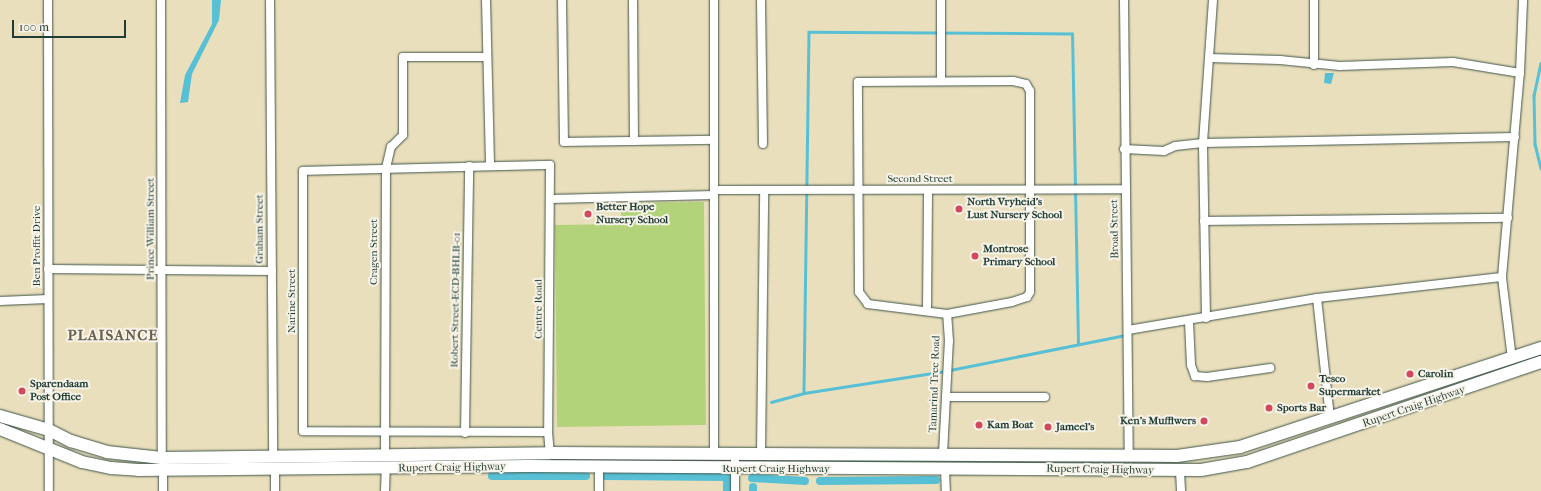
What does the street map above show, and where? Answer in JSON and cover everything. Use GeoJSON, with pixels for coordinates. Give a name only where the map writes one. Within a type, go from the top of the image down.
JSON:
{"type":"FeatureCollection","features":[{"type":"Feature","properties":{"kind":"main road","name":"Rupert Craig Highway"},"geometry":{"type":"LineString","coordinates":[[0,416],[49,430],[71,441],[107,452],[162,458],[550,453],[943,454],[1129,457],[1215,453],[1240,447],[1512,359],[1541,348]]}},
{"type":"Feature","properties":{"kind":"main road","name":"Rupert Craig Highway"},"geometry":{"type":"LineString","coordinates":[[0,429],[82,462],[111,468],[164,471],[599,467],[735,469],[945,468],[1180,471],[1202,470],[1247,462],[1541,362]]}},
{"type":"Feature","properties":{"kind":"street","name":"Ben Proffit Drive"},"geometry":{"type":"LineString","coordinates":[[48,0],[48,491]]}},
{"type":"Feature","properties":{"kind":"street","name":"Prince William Street"},"geometry":{"type":"LineString","coordinates":[[161,0],[162,458]]}},
{"type":"Feature","properties":{"kind":"street","name":"Graham Street"},"geometry":{"type":"LineString","coordinates":[[270,0],[273,457]]}},
{"type":"Feature","properties":{"kind":"street"},"geometry":{"type":"LineString","coordinates":[[386,168],[490,166],[486,0]]}},
{"type":"Feature","properties":{"kind":"street"},"geometry":{"type":"LineString","coordinates":[[562,0],[564,142],[714,140]]}},
{"type":"Feature","properties":{"kind":"street"},"geometry":{"type":"LineString","coordinates":[[633,0],[634,141]]}},
{"type":"Feature","properties":{"kind":"street"},"geometry":{"type":"LineString","coordinates":[[714,0],[714,453]]}},
{"type":"Feature","properties":{"kind":"street"},"geometry":{"type":"LineString","coordinates":[[761,0],[763,144]]}},
{"type":"Feature","properties":{"kind":"street"},"geometry":{"type":"LineString","coordinates":[[941,0],[941,80]]}},
{"type":"Feature","properties":{"kind":"street","name":"Broad Street"},"geometry":{"type":"LineString","coordinates":[[1124,0],[1124,149],[1129,457]]}},
{"type":"Feature","properties":{"kind":"street"},"geometry":{"type":"LineString","coordinates":[[1206,318],[1203,143],[1213,0]]}},
{"type":"Feature","properties":{"kind":"street"},"geometry":{"type":"LineString","coordinates":[[1314,0],[1314,65]]}},
{"type":"Feature","properties":{"kind":"street"},"geometry":{"type":"LineString","coordinates":[[1512,359],[1502,277],[1520,73],[1523,0]]}},
{"type":"Feature","properties":{"kind":"street","name":"Cragen Street"},"geometry":{"type":"LineString","coordinates":[[385,454],[386,168],[391,148],[403,135],[403,57],[487,57]]}},
{"type":"Feature","properties":{"kind":"street"},"geometry":{"type":"LineString","coordinates":[[1209,58],[1280,60],[1314,65],[1446,62],[1520,73]]}},
{"type":"Feature","properties":{"kind":"street"},"geometry":{"type":"LineString","coordinates":[[941,80],[1013,81],[1029,88],[1032,190],[1030,292],[1026,297],[1012,302],[947,314],[927,310],[887,308],[868,304],[862,300],[859,292],[858,82],[941,80]]}},
{"type":"Feature","properties":{"kind":"street"},"geometry":{"type":"LineString","coordinates":[[1124,149],[1164,151],[1175,146],[1203,143],[1515,137]]}},
{"type":"Feature","properties":{"kind":"street","name":"Centre Road"},"geometry":{"type":"LineString","coordinates":[[490,166],[550,165],[551,199],[548,432],[550,453]]}},
{"type":"Feature","properties":{"kind":"street","name":"Robert Street-ECD-BHLB-01"},"geometry":{"type":"LineString","coordinates":[[465,433],[469,166]]}},
{"type":"Feature","properties":{"kind":"street","name":"Narine Street"},"geometry":{"type":"LineString","coordinates":[[384,432],[303,431],[303,171],[386,168]]}},
{"type":"Feature","properties":{"kind":"street","name":"Second Street"},"geometry":{"type":"LineString","coordinates":[[551,199],[764,190],[1125,189]]}},
{"type":"Feature","properties":{"kind":"street"},"geometry":{"type":"LineString","coordinates":[[761,453],[764,190]]}},
{"type":"Feature","properties":{"kind":"street"},"geometry":{"type":"LineString","coordinates":[[927,310],[928,190]]}},
{"type":"Feature","properties":{"kind":"street"},"geometry":{"type":"LineString","coordinates":[[1204,221],[1508,218]]}},
{"type":"Feature","properties":{"kind":"street"},"geometry":{"type":"LineString","coordinates":[[48,269],[272,271]]}},
{"type":"Feature","properties":{"kind":"street"},"geometry":{"type":"LineString","coordinates":[[1128,330],[1189,322],[1317,298],[1502,277]]}},
{"type":"Feature","properties":{"kind":"street"},"geometry":{"type":"LineString","coordinates":[[1317,298],[1330,417]]}},
{"type":"Feature","properties":{"kind":"street"},"geometry":{"type":"LineString","coordinates":[[0,301],[48,299]]}},
{"type":"Feature","properties":{"kind":"street","name":"Tamarind Tree Road"},"geometry":{"type":"LineString","coordinates":[[943,454],[948,361],[947,314]]}},
{"type":"Feature","properties":{"kind":"street"},"geometry":{"type":"LineString","coordinates":[[1189,322],[1191,365],[1195,376],[1207,377],[1270,368]]}},
{"type":"Feature","properties":{"kind":"street"},"geometry":{"type":"LineString","coordinates":[[946,396],[1045,397]]}},
{"type":"Feature","properties":{"kind":"street"},"geometry":{"type":"LineString","coordinates":[[384,432],[548,432]]}},
{"type":"Feature","properties":{"kind":"street"},"geometry":{"type":"LineString","coordinates":[[735,453],[735,491]]}},
{"type":"Feature","properties":{"kind":"street"},"geometry":{"type":"LineString","coordinates":[[599,467],[599,491]]}},
{"type":"Feature","properties":{"kind":"street"},"geometry":{"type":"LineString","coordinates":[[385,491],[386,468]]}},
{"type":"Feature","properties":{"kind":"street"},"geometry":{"type":"LineString","coordinates":[[945,468],[946,491]]}},
{"type":"Feature","properties":{"kind":"street"},"geometry":{"type":"LineString","coordinates":[[275,469],[275,491]]}},
{"type":"Feature","properties":{"kind":"street"},"geometry":{"type":"LineString","coordinates":[[162,491],[164,471]]}},
{"type":"Feature","properties":{"kind":"street"},"geometry":{"type":"LineString","coordinates":[[1180,471],[1181,491]]}},
{"type":"Feature","properties":{"kind":"green space"},"geometry":{"type":"Polygon","coordinates":[[[704,202],[706,425],[557,427],[555,225],[621,224],[621,203],[704,202]]]}},
{"type":"Feature","properties":{"kind":"water"},"geometry":{"type":"Polygon","coordinates":[[[212,0],[221,0],[219,20],[192,74],[188,102],[180,103],[185,75],[212,24],[212,0]]]}},
{"type":"Feature","properties":{"kind":"water"},"geometry":{"type":"Polygon","coordinates":[[[1325,73],[1334,73],[1331,84],[1324,83],[1325,73]]]}},
{"type":"Feature","properties":{"kind":"waterway"},"geometry":{"type":"LineString","coordinates":[[1078,344],[1072,34],[809,32],[804,393],[940,372],[1126,335]]}},
{"type":"Feature","properties":{"kind":"waterway"},"geometry":{"type":"LineString","coordinates":[[1541,63],[1534,95],[1535,144],[1541,168]]}},
{"type":"Feature","properties":{"kind":"waterway"},"geometry":{"type":"LineString","coordinates":[[771,402],[804,393]]}},
{"type":"Feature","properties":{"kind":"waterway"},"geometry":{"type":"LineString","coordinates":[[492,476],[586,476]]}},
{"type":"Feature","properties":{"kind":"waterway"},"geometry":{"type":"LineString","coordinates":[[605,476],[727,477],[727,491]]}},
{"type":"Feature","properties":{"kind":"waterway"},"geometry":{"type":"LineString","coordinates":[[752,478],[805,481]]}},
{"type":"Feature","properties":{"kind":"waterway"},"geometry":{"type":"LineString","coordinates":[[820,481],[936,480]]}},
{"type":"Feature","properties":{"kind":"place","name":"North Vryheid's Lust Nursery School"},"geometry":{"type":"Point","coordinates":[959,209]}},
{"type":"Feature","properties":{"kind":"place","name":"Better Hope Nursery School"},"geometry":{"type":"Point","coordinates":[588,214]}},
{"type":"Feature","properties":{"kind":"place","name":"Montrose Primary School"},"geometry":{"type":"Point","coordinates":[975,256]}},
{"type":"Feature","properties":{"kind":"place","name":"Carolin"},"geometry":{"type":"Point","coordinates":[1410,374]}},
{"type":"Feature","properties":{"kind":"place","name":"Tesco Supermarket"},"geometry":{"type":"Point","coordinates":[1311,386]}},
{"type":"Feature","properties":{"kind":"place","name":"Sparendaam Post Office"},"geometry":{"type":"Point","coordinates":[22,391]}},
{"type":"Feature","properties":{"kind":"place","name":"Sports Bar"},"geometry":{"type":"Point","coordinates":[1269,408]}},
{"type":"Feature","properties":{"kind":"place","name":"Ken's Mufflwers"},"geometry":{"type":"Point","coordinates":[1204,421]}},
{"type":"Feature","properties":{"kind":"place","name":"Kam Boat"},"geometry":{"type":"Point","coordinates":[979,425]}},
{"type":"Feature","properties":{"kind":"place","name":"Jameel's"},"geometry":{"type":"Point","coordinates":[1048,427]}},
{"type":"Feature","properties":{"kind":"district","name":"PLAISANCE"},"geometry":{"type":"Point","coordinates":[113,336]}}]}
